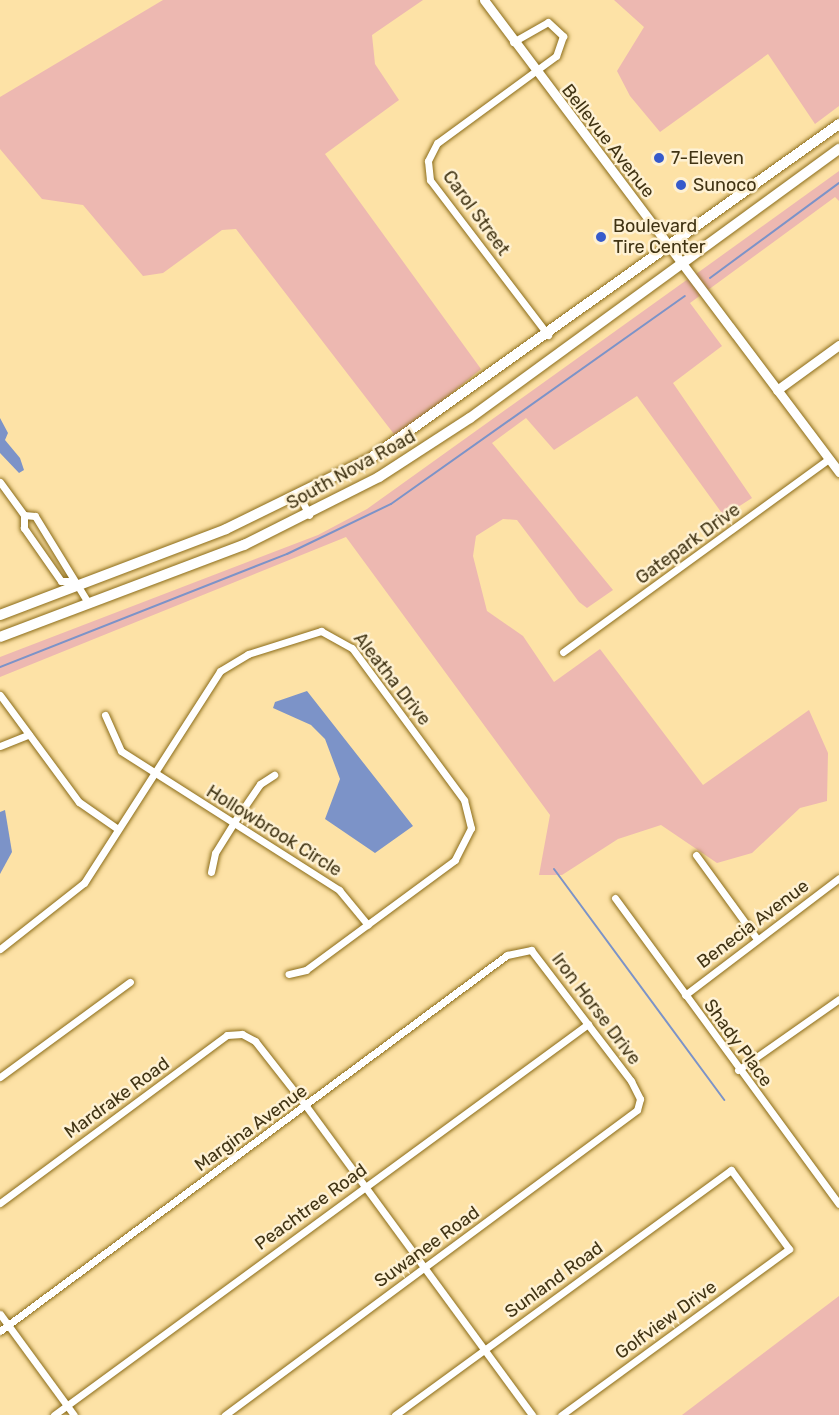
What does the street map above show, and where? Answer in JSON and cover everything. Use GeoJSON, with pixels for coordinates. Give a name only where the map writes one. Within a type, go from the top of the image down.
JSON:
{"type":"FeatureCollection","features":[{"type":"Feature","properties":{"kind":"main road","name":"South Nova Road"},"geometry":{"type":"LineString","coordinates":[[0,615],[74,583],[300,497],[399,441],[839,124]]}},
{"type":"Feature","properties":{"kind":"main road","name":"South Nova Road"},"geometry":{"type":"LineString","coordinates":[[0,637],[89,604],[309,515],[440,439],[839,149]]}},
{"type":"Feature","properties":{"kind":"street","name":"Bellevue Avenue"},"geometry":{"type":"LineString","coordinates":[[484,0],[534,72],[839,471]]}},
{"type":"Feature","properties":{"kind":"street","name":"Carol Street"},"geometry":{"type":"LineString","coordinates":[[513,42],[548,22],[561,30],[560,50],[534,72],[437,143],[428,161],[430,180],[548,335]]}},
{"type":"Feature","properties":{"kind":"street"},"geometry":{"type":"LineString","coordinates":[[777,390],[839,345]]}},
{"type":"Feature","properties":{"kind":"street","name":"Gatepark Drive"},"geometry":{"type":"LineString","coordinates":[[563,652],[830,459]]}},
{"type":"Feature","properties":{"kind":"street"},"geometry":{"type":"LineString","coordinates":[[0,482],[24,515],[24,528],[61,581],[74,583]]}},
{"type":"Feature","properties":{"kind":"street"},"geometry":{"type":"LineString","coordinates":[[300,497],[309,515]]}},
{"type":"Feature","properties":{"kind":"street"},"geometry":{"type":"LineString","coordinates":[[24,515],[34,516],[75,575],[74,583],[89,604]]}},
{"type":"Feature","properties":{"kind":"street","name":"Aleatha Drive"},"geometry":{"type":"LineString","coordinates":[[0,949],[72,896],[226,666],[306,632],[341,638],[460,794],[471,818],[468,842],[455,860],[306,970],[288,974]]}},
{"type":"Feature","properties":{"kind":"street"},"geometry":{"type":"LineString","coordinates":[[0,695],[80,802],[118,829]]}},
{"type":"Feature","properties":{"kind":"street","name":"Hollowbrook Circle"},"geometry":{"type":"LineString","coordinates":[[105,715],[114,744],[154,773],[347,896],[368,925]]}},
{"type":"Feature","properties":{"kind":"street"},"geometry":{"type":"LineString","coordinates":[[0,746],[29,734]]}},
{"type":"Feature","properties":{"kind":"street"},"geometry":{"type":"LineString","coordinates":[[211,872],[215,853],[234,822],[260,784],[274,775]]}},
{"type":"Feature","properties":{"kind":"street"},"geometry":{"type":"LineString","coordinates":[[696,855],[757,939]]}},
{"type":"Feature","properties":{"kind":"street","name":"Benecia Avenue"},"geometry":{"type":"LineString","coordinates":[[685,995],[839,878]]}},
{"type":"Feature","properties":{"kind":"street","name":"Shady Place"},"geometry":{"type":"LineString","coordinates":[[615,898],[738,1070],[839,1204]]}},
{"type":"Feature","properties":{"kind":"street","name":"Iron Horse Drive"},"geometry":{"type":"LineString","coordinates":[[519,948],[535,953],[640,1099]]}},
{"type":"Feature","properties":{"kind":"street","name":"Margina Avenue"},"geometry":{"type":"LineString","coordinates":[[0,1331],[519,948]]}},
{"type":"Feature","properties":{"kind":"street"},"geometry":{"type":"LineString","coordinates":[[0,1077],[129,982]]}},
{"type":"Feature","properties":{"kind":"street"},"geometry":{"type":"LineString","coordinates":[[738,1070],[839,999]]}},
{"type":"Feature","properties":{"kind":"street","name":"Peachtree Road"},"geometry":{"type":"LineString","coordinates":[[54,1415],[588,1024]]}},
{"type":"Feature","properties":{"kind":"street","name":"Mardrake Road"},"geometry":{"type":"LineString","coordinates":[[0,1203],[227,1035],[255,1041],[306,1106]]}},
{"type":"Feature","properties":{"kind":"street","name":"Suwanee Road"},"geometry":{"type":"LineString","coordinates":[[225,1415],[634,1114],[640,1099]]}},
{"type":"Feature","properties":{"kind":"street"},"geometry":{"type":"LineString","coordinates":[[306,1106],[532,1415]]}},
{"type":"Feature","properties":{"kind":"street","name":"Golfview Drive"},"geometry":{"type":"LineString","coordinates":[[561,1415],[789,1249],[731,1170]]}},
{"type":"Feature","properties":{"kind":"street","name":"Sunland Road"},"geometry":{"type":"LineString","coordinates":[[395,1415],[731,1170]]}},
{"type":"Feature","properties":{"kind":"street"},"geometry":{"type":"LineString","coordinates":[[0,1314],[74,1415]]}},
{"type":"Feature","properties":{"kind":"shaded area"},"geometry":{"type":"Polygon","coordinates":[[[163,0],[423,0],[372,35],[375,64],[399,100],[325,154],[481,369],[397,438],[236,229],[222,230],[163,273],[143,276],[83,205],[42,199],[0,149],[0,97],[163,0]]]}},
{"type":"Feature","properties":{"kind":"shaded area"},"geometry":{"type":"Polygon","coordinates":[[[614,0],[839,0],[839,106],[815,124],[768,54],[660,132],[630,96],[617,71],[644,27],[614,0]]]}},
{"type":"Feature","properties":{"kind":"shaded area"},"geometry":{"type":"Polygon","coordinates":[[[839,171],[839,201],[835,197],[708,290],[696,274],[839,171]]]}},
{"type":"Feature","properties":{"kind":"shaded area"},"geometry":{"type":"Polygon","coordinates":[[[688,279],[701,295],[690,303],[722,346],[673,383],[752,498],[724,516],[637,396],[554,450],[526,418],[492,443],[613,590],[587,608],[579,602],[517,520],[503,519],[476,536],[473,556],[487,611],[523,636],[554,682],[600,649],[703,785],[809,710],[828,753],[827,801],[800,808],[752,853],[717,863],[661,825],[618,839],[562,875],[539,875],[550,815],[346,537],[0,677],[0,657],[318,535],[367,509],[688,279]]]}},
{"type":"Feature","properties":{"kind":"shaded area"},"geometry":{"type":"Polygon","coordinates":[[[839,1296],[839,1415],[682,1415],[839,1296]]]}},
{"type":"Feature","properties":{"kind":"water"},"geometry":{"type":"Polygon","coordinates":[[[0,418],[8,433],[5,440],[20,458],[24,470],[19,473],[0,453],[0,418]]]}},
{"type":"Feature","properties":{"kind":"water"},"geometry":{"type":"Polygon","coordinates":[[[307,691],[413,826],[375,853],[325,819],[340,779],[325,739],[311,725],[273,708],[275,702],[307,691]]]}},
{"type":"Feature","properties":{"kind":"water"},"geometry":{"type":"Polygon","coordinates":[[[5,810],[12,852],[0,874],[0,812],[5,810]]]}},
{"type":"Feature","properties":{"kind":"waterway"},"geometry":{"type":"LineString","coordinates":[[710,278],[839,183]]}},
{"type":"Feature","properties":{"kind":"waterway"},"geometry":{"type":"LineString","coordinates":[[0,667],[287,554],[391,504],[685,296]]}},
{"type":"Feature","properties":{"kind":"waterway"},"geometry":{"type":"LineString","coordinates":[[554,869],[724,1100]]}},
{"type":"Feature","properties":{"kind":"place","name":"7-Eleven"},"geometry":{"type":"Point","coordinates":[659,158]}},
{"type":"Feature","properties":{"kind":"place","name":"Sunoco"},"geometry":{"type":"Point","coordinates":[681,185]}},
{"type":"Feature","properties":{"kind":"place","name":"Boulevard Tire Center"},"geometry":{"type":"Point","coordinates":[601,237]}}]}
